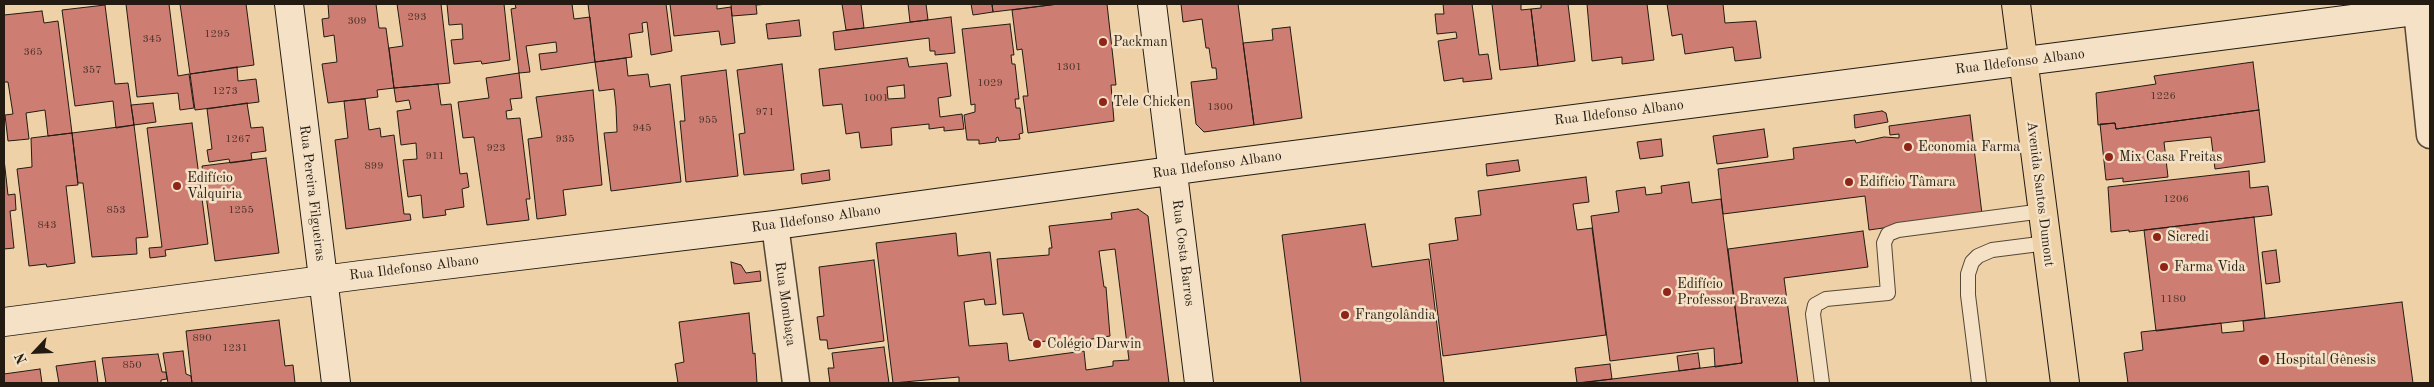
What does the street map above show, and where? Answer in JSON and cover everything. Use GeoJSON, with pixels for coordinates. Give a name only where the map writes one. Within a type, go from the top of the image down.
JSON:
{"type":"FeatureCollection","features":[{"type":"Feature","properties":{"kind":"main road","name":"Avenida Santos Dumont"},"geometry":{"type":"LineString","coordinates":[[2016,4],[2065,383]]}},
{"type":"Feature","properties":{"kind":"street","name":"Rua Pereira Filgueiras"},"geometry":{"type":"LineString","coordinates":[[289,4],[336,383]]}},
{"type":"Feature","properties":{"kind":"street","name":"Rua Costa Barros"},"geometry":{"type":"LineString","coordinates":[[1152,4],[1199,383]]}},
{"type":"Feature","properties":{"kind":"street","name":"Rua Ildefonso Albano"},"geometry":{"type":"LineString","coordinates":[[4,322],[323,279],[775,225],[1173,171],[2424,10]]}},
{"type":"Feature","properties":{"kind":"street"},"geometry":{"type":"LineString","coordinates":[[2424,10],[2430,135]]}},
{"type":"Feature","properties":{"kind":"street","name":"Rua Mombaça"},"geometry":{"type":"LineString","coordinates":[[775,225],[796,383]]}},
{"type":"Feature","properties":{"kind":"lane"},"geometry":{"type":"LineString","coordinates":[[1822,383],[1813,314],[1815,305],[1826,299],[1888,293],[1884,243],[1888,234],[1898,230],[2043,211]]}},
{"type":"Feature","properties":{"kind":"lane"},"geometry":{"type":"LineString","coordinates":[[1979,383],[1968,296],[1968,274],[1972,262],[1978,256],[1992,250],[2047,243]]}},
{"type":"Feature","properties":{"kind":"building"},"geometry":{"type":"Polygon","coordinates":[[[126,4],[169,4],[178,76],[189,74],[194,108],[180,110],[178,93],[137,97],[126,4]]]}},
{"type":"Feature","properties":{"kind":"building"},"geometry":{"type":"Polygon","coordinates":[[[180,4],[246,4],[254,65],[190,74],[180,4]]]}},
{"type":"Feature","properties":{"kind":"building"},"geometry":{"type":"Polygon","coordinates":[[[328,4],[376,4],[379,28],[386,28],[394,88],[377,90],[378,97],[328,103],[322,64],[337,62],[334,35],[324,37],[322,19],[329,18],[328,4]]]}},
{"type":"Feature","properties":{"kind":"building"},"geometry":{"type":"Polygon","coordinates":[[[397,4],[441,4],[450,83],[394,88],[389,48],[403,46],[397,4]]]}},
{"type":"Feature","properties":{"kind":"building"},"geometry":{"type":"Polygon","coordinates":[[[447,4],[504,4],[510,60],[482,64],[481,61],[454,64],[451,40],[463,39],[462,24],[449,25],[447,4]]]}},
{"type":"Feature","properties":{"kind":"building"},"geometry":{"type":"Polygon","coordinates":[[[515,4],[572,4],[574,19],[590,17],[595,62],[541,70],[539,54],[557,52],[556,42],[526,46],[530,72],[519,73],[511,9],[516,8],[515,4]]]}},
{"type":"Feature","properties":{"kind":"building"},"geometry":{"type":"Polygon","coordinates":[[[588,4],[666,4],[672,51],[651,55],[647,22],[642,23],[643,32],[629,34],[632,57],[595,62],[588,4]]]}},
{"type":"Feature","properties":{"kind":"building"},"geometry":{"type":"Polygon","coordinates":[[[670,4],[717,4],[717,9],[731,7],[735,43],[721,45],[719,31],[674,36],[670,4]]]}},
{"type":"Feature","properties":{"kind":"building"},"geometry":{"type":"Polygon","coordinates":[[[731,4],[769,4],[756,5],[757,14],[732,16],[731,4]]]}},
{"type":"Feature","properties":{"kind":"building"},"geometry":{"type":"Polygon","coordinates":[[[842,4],[861,4],[864,28],[846,30],[842,4]]]}},
{"type":"Feature","properties":{"kind":"building"},"geometry":{"type":"Polygon","coordinates":[[[908,4],[926,4],[928,20],[910,22],[908,4]]]}},
{"type":"Feature","properties":{"kind":"building"},"geometry":{"type":"Polygon","coordinates":[[[971,4],[992,4],[993,12],[973,15],[971,4]]]}},
{"type":"Feature","properties":{"kind":"building"},"geometry":{"type":"Polygon","coordinates":[[[992,4],[1058,4],[993,12],[992,4]]]}},
{"type":"Feature","properties":{"kind":"building"},"geometry":{"type":"Polygon","coordinates":[[[1058,4],[1107,4],[1116,85],[1111,85],[1114,121],[1028,133],[1023,96],[1028,96],[1022,49],[1017,50],[1012,10],[1058,4]]]}},
{"type":"Feature","properties":{"kind":"building"},"geometry":{"type":"Polygon","coordinates":[[[1181,4],[1238,4],[1254,125],[1204,132],[1196,124],[1191,82],[1217,79],[1216,68],[1212,68],[1209,48],[1206,48],[1202,19],[1183,22],[1181,4]]]}},
{"type":"Feature","properties":{"kind":"building"},"geometry":{"type":"Polygon","coordinates":[[[1443,4],[1472,4],[1479,55],[1488,54],[1492,79],[1463,82],[1463,78],[1444,81],[1438,41],[1457,38],[1456,32],[1437,34],[1435,14],[1444,14],[1443,4]]]}},
{"type":"Feature","properties":{"kind":"building"},"geometry":{"type":"Polygon","coordinates":[[[1492,4],[1521,4],[1521,10],[1531,9],[1538,66],[1500,70],[1492,4]]]}},
{"type":"Feature","properties":{"kind":"building"},"geometry":{"type":"Polygon","coordinates":[[[1541,4],[1568,4],[1575,61],[1538,66],[1531,9],[1541,8],[1541,4]]]}},
{"type":"Feature","properties":{"kind":"building"},"geometry":{"type":"Polygon","coordinates":[[[1587,4],[1647,4],[1654,60],[1622,64],[1622,57],[1592,61],[1587,4]]]}},
{"type":"Feature","properties":{"kind":"building"},"geometry":{"type":"Polygon","coordinates":[[[1667,4],[1723,4],[1725,23],[1756,21],[1761,58],[1735,61],[1733,47],[1685,54],[1682,34],[1672,36],[1667,4]]]}},
{"type":"Feature","properties":{"kind":"building"},"geometry":{"type":"Polygon","coordinates":[[[105,5],[115,84],[128,83],[134,125],[116,128],[113,101],[75,106],[62,10],[105,5]]]}},
{"type":"Feature","properties":{"kind":"building"},"geometry":{"type":"Polygon","coordinates":[[[42,11],[44,23],[58,21],[72,133],[48,136],[45,110],[26,113],[29,139],[8,141],[5,115],[13,114],[8,82],[4,82],[4,15],[42,11]]]}},
{"type":"Feature","properties":{"kind":"building"},"geometry":{"type":"Polygon","coordinates":[[[951,17],[955,53],[935,55],[935,51],[930,51],[929,38],[835,50],[833,32],[951,17]]]}},
{"type":"Feature","properties":{"kind":"building"},"geometry":{"type":"Polygon","coordinates":[[[799,20],[801,36],[768,39],[766,24],[799,20]]]}},
{"type":"Feature","properties":{"kind":"building"},"geometry":{"type":"Polygon","coordinates":[[[1010,24],[1014,55],[1011,55],[1012,64],[1015,64],[1019,99],[1015,99],[1016,108],[1020,108],[1023,133],[1019,134],[1020,139],[999,141],[998,137],[996,142],[979,144],[979,140],[967,140],[964,115],[975,112],[975,104],[971,105],[962,29],[1010,24]]]}},
{"type":"Feature","properties":{"kind":"building"},"geometry":{"type":"Polygon","coordinates":[[[1290,27],[1302,118],[1254,125],[1243,43],[1273,40],[1272,29],[1290,27]]]}},
{"type":"Feature","properties":{"kind":"building"},"geometry":{"type":"Polygon","coordinates":[[[626,58],[628,76],[648,74],[650,87],[670,84],[681,182],[611,191],[604,133],[617,132],[614,89],[599,91],[595,62],[626,58]]]}},
{"type":"Feature","properties":{"kind":"building"},"geometry":{"type":"Polygon","coordinates":[[[907,58],[909,67],[947,63],[951,96],[938,98],[940,117],[962,114],[964,129],[944,131],[944,127],[929,129],[929,124],[891,128],[892,145],[861,148],[859,132],[846,134],[842,104],[823,106],[819,69],[907,58]],[[904,85],[887,87],[888,99],[905,98],[904,85]]]}},
{"type":"Feature","properties":{"kind":"building"},"geometry":{"type":"Polygon","coordinates":[[[2253,62],[2259,110],[2116,129],[2115,123],[2098,125],[2096,93],[2156,84],[2154,76],[2253,62]]]}},
{"type":"Feature","properties":{"kind":"building"},"geometry":{"type":"Polygon","coordinates":[[[782,64],[794,170],[744,175],[739,134],[745,133],[737,70],[782,64]]]}},
{"type":"Feature","properties":{"kind":"building"},"geometry":{"type":"Polygon","coordinates":[[[237,67],[238,81],[256,79],[259,102],[195,110],[190,74],[237,67]]]}},
{"type":"Feature","properties":{"kind":"building"},"geometry":{"type":"Polygon","coordinates":[[[726,70],[738,176],[686,182],[680,121],[685,121],[681,76],[726,70]]]}},
{"type":"Feature","properties":{"kind":"building"},"geometry":{"type":"Polygon","coordinates":[[[519,73],[522,98],[510,99],[512,110],[506,111],[507,119],[520,118],[530,199],[526,199],[529,220],[487,225],[474,137],[463,138],[458,102],[489,98],[486,78],[519,73]]]}},
{"type":"Feature","properties":{"kind":"building"},"geometry":{"type":"Polygon","coordinates":[[[438,84],[441,105],[451,104],[460,174],[467,173],[469,187],[462,189],[464,207],[445,210],[446,215],[423,218],[421,195],[408,197],[403,160],[417,159],[416,143],[401,145],[397,111],[411,109],[409,100],[396,102],[394,88],[438,84]]]}},
{"type":"Feature","properties":{"kind":"building"},"geometry":{"type":"Polygon","coordinates":[[[593,90],[602,185],[563,190],[566,215],[537,219],[528,139],[542,137],[536,97],[593,90]]]}},
{"type":"Feature","properties":{"kind":"building"},"geometry":{"type":"Polygon","coordinates":[[[365,99],[369,130],[380,128],[381,137],[394,135],[404,214],[410,214],[411,220],[346,229],[335,140],[348,138],[344,101],[365,99]]]}},
{"type":"Feature","properties":{"kind":"building"},"geometry":{"type":"Polygon","coordinates":[[[153,103],[156,122],[134,125],[131,105],[153,103]]]}},
{"type":"Feature","properties":{"kind":"building"},"geometry":{"type":"Polygon","coordinates":[[[247,103],[251,128],[263,127],[266,151],[251,153],[252,160],[230,163],[229,159],[209,162],[207,150],[212,149],[207,109],[247,103]]]}},
{"type":"Feature","properties":{"kind":"building"},"geometry":{"type":"Polygon","coordinates":[[[2259,110],[2265,162],[2215,169],[2211,137],[2164,142],[2168,177],[2123,182],[2123,178],[2106,180],[2100,124],[2115,123],[2116,129],[2259,110]]]}},
{"type":"Feature","properties":{"kind":"building"},"geometry":{"type":"Polygon","coordinates":[[[1882,111],[1886,113],[1888,122],[1855,128],[1854,115],[1882,111]]]}},
{"type":"Feature","properties":{"kind":"building","name":"Edifício Tâmara"},"geometry":{"type":"Polygon","coordinates":[[[1970,115],[1982,214],[1869,230],[1865,196],[1723,214],[1718,169],[1794,159],[1793,148],[1855,140],[1856,143],[1884,137],[1899,138],[1899,134],[1890,135],[1889,126],[1970,115]]]}},
{"type":"Feature","properties":{"kind":"building","name":"Edifício Valquiria"},"geometry":{"type":"Polygon","coordinates":[[[192,123],[208,244],[165,250],[166,256],[150,258],[149,248],[162,247],[147,128],[192,123]]]}},
{"type":"Feature","properties":{"kind":"building"},"geometry":{"type":"Polygon","coordinates":[[[134,125],[148,237],[136,238],[137,254],[92,257],[83,183],[78,183],[72,133],[134,125]]]}},
{"type":"Feature","properties":{"kind":"building"},"geometry":{"type":"Polygon","coordinates":[[[1764,129],[1768,157],[1717,164],[1713,136],[1764,129]]]}},
{"type":"Feature","properties":{"kind":"building"},"geometry":{"type":"Polygon","coordinates":[[[72,133],[78,185],[66,186],[75,263],[47,267],[46,264],[29,266],[17,169],[32,167],[31,138],[72,133]]]}},
{"type":"Feature","properties":{"kind":"building"},"geometry":{"type":"Polygon","coordinates":[[[1661,139],[1663,156],[1640,159],[1637,142],[1661,139]]]}},
{"type":"Feature","properties":{"kind":"building"},"geometry":{"type":"Polygon","coordinates":[[[266,158],[279,253],[215,261],[202,166],[266,158]]]}},
{"type":"Feature","properties":{"kind":"building"},"geometry":{"type":"Polygon","coordinates":[[[4,159],[8,195],[15,194],[16,210],[10,211],[14,248],[4,249],[4,159]]]}},
{"type":"Feature","properties":{"kind":"building"},"geometry":{"type":"Polygon","coordinates":[[[1518,160],[1520,171],[1487,176],[1486,164],[1518,160]]]}},
{"type":"Feature","properties":{"kind":"building"},"geometry":{"type":"Polygon","coordinates":[[[829,170],[830,180],[802,184],[801,174],[829,170]]]}},
{"type":"Feature","properties":{"kind":"building"},"geometry":{"type":"Polygon","coordinates":[[[2249,171],[2250,188],[2268,186],[2272,215],[2129,232],[2129,230],[2111,232],[2108,187],[2249,171]]]}},
{"type":"Feature","properties":{"kind":"building"},"geometry":{"type":"Polygon","coordinates":[[[1586,177],[1589,202],[1573,204],[1577,230],[1592,228],[1606,335],[1443,356],[1429,244],[1458,240],[1455,218],[1481,215],[1478,191],[1586,177]]]}},
{"type":"Feature","properties":{"kind":"building","name":"Edifício Professor Braveza"},"geometry":{"type":"Polygon","coordinates":[[[1689,182],[1692,203],[1721,199],[1742,363],[1715,367],[1714,348],[1610,361],[1591,216],[1619,212],[1616,191],[1645,187],[1646,195],[1662,193],[1661,186],[1689,182]]]}},
{"type":"Feature","properties":{"kind":"building"},"geometry":{"type":"Polygon","coordinates":[[[1138,209],[1148,216],[1169,383],[959,383],[959,377],[893,383],[876,243],[956,233],[958,256],[990,252],[996,304],[985,305],[984,299],[964,302],[969,346],[1007,343],[1009,361],[1084,351],[1086,370],[1113,366],[1113,361],[1129,360],[1115,249],[1099,251],[1104,287],[1106,287],[1110,336],[1057,345],[1056,340],[1038,342],[1029,340],[1023,313],[1003,315],[997,259],[1049,255],[1049,248],[1052,248],[1049,226],[1112,219],[1111,213],[1138,209]]]}},
{"type":"Feature","properties":{"kind":"building"},"geometry":{"type":"Polygon","coordinates":[[[2254,217],[2265,318],[2156,331],[2144,230],[2254,217]]]}},
{"type":"Feature","properties":{"kind":"building"},"geometry":{"type":"Polygon","coordinates":[[[1365,224],[1372,267],[1429,259],[1444,383],[1301,383],[1282,235],[1365,224]]]}},
{"type":"Feature","properties":{"kind":"building"},"geometry":{"type":"Polygon","coordinates":[[[1863,231],[1868,267],[1784,278],[1798,383],[1580,383],[1742,363],[1728,249],[1863,231]]]}},
{"type":"Feature","properties":{"kind":"building"},"geometry":{"type":"Polygon","coordinates":[[[2276,250],[2280,282],[2266,284],[2262,252],[2276,250]]]}},
{"type":"Feature","properties":{"kind":"building"},"geometry":{"type":"Polygon","coordinates":[[[874,260],[884,341],[828,349],[827,340],[820,340],[817,317],[824,316],[819,267],[874,260]]]}},
{"type":"Feature","properties":{"kind":"building"},"geometry":{"type":"Polygon","coordinates":[[[731,262],[741,265],[746,273],[760,271],[761,281],[734,284],[731,262]]]}},
{"type":"Feature","properties":{"kind":"building","name":"Hospital Gênesis"},"geometry":{"type":"Polygon","coordinates":[[[2402,302],[2413,383],[2128,383],[2124,353],[2143,350],[2141,332],[2221,323],[2222,333],[2244,331],[2243,321],[2402,302]]]}},
{"type":"Feature","properties":{"kind":"building"},"geometry":{"type":"Polygon","coordinates":[[[749,313],[757,383],[678,383],[675,364],[684,362],[679,322],[749,313]]]}},
{"type":"Feature","properties":{"kind":"building"},"geometry":{"type":"Polygon","coordinates":[[[279,320],[285,366],[293,365],[295,383],[192,383],[186,331],[279,320]]]}},
{"type":"Feature","properties":{"kind":"building"},"geometry":{"type":"Polygon","coordinates":[[[884,347],[889,383],[830,383],[828,368],[834,368],[832,353],[884,347]]]}},
{"type":"Feature","properties":{"kind":"building"},"geometry":{"type":"Polygon","coordinates":[[[183,351],[186,374],[191,376],[192,383],[168,383],[163,353],[183,351]]]}},
{"type":"Feature","properties":{"kind":"building"},"geometry":{"type":"Polygon","coordinates":[[[1698,353],[1700,368],[1679,371],[1677,356],[1698,353]]]}},
{"type":"Feature","properties":{"kind":"building"},"geometry":{"type":"Polygon","coordinates":[[[158,354],[162,372],[166,372],[167,379],[161,380],[161,383],[106,383],[102,358],[158,354]]]}},
{"type":"Feature","properties":{"kind":"building"},"geometry":{"type":"Polygon","coordinates":[[[95,361],[98,383],[59,383],[56,366],[95,361]]]}},
{"type":"Feature","properties":{"kind":"building"},"geometry":{"type":"Polygon","coordinates":[[[1610,364],[1612,379],[1577,383],[1575,368],[1610,364]]]}},
{"type":"Feature","properties":{"kind":"building"},"geometry":{"type":"Polygon","coordinates":[[[40,369],[42,383],[4,383],[4,374],[40,369]]]}},
{"type":"Feature","properties":{"kind":"place","name":"Packman"},"geometry":{"type":"Point","coordinates":[1103,42]}},
{"type":"Feature","properties":{"kind":"place","name":"Tele Chicken"},"geometry":{"type":"Point","coordinates":[1103,102]}},
{"type":"Feature","properties":{"kind":"place","name":"Economia Farma"},"geometry":{"type":"Point","coordinates":[1908,147]}},
{"type":"Feature","properties":{"kind":"place","name":"Mix Casa Freitas"},"geometry":{"type":"Point","coordinates":[2109,157]}},
{"type":"Feature","properties":{"kind":"place","name":"Edifício Tâmara"},"geometry":{"type":"Point","coordinates":[1849,182]}},
{"type":"Feature","properties":{"kind":"place","name":"Edifício Valquiria"},"geometry":{"type":"Point","coordinates":[177,186]}},
{"type":"Feature","properties":{"kind":"place","name":"Sicredi"},"geometry":{"type":"Point","coordinates":[2157,237]}},
{"type":"Feature","properties":{"kind":"place","name":"Farma Vida"},"geometry":{"type":"Point","coordinates":[2164,267]}},
{"type":"Feature","properties":{"kind":"place","name":"Edifício Professor Braveza"},"geometry":{"type":"Point","coordinates":[1667,292]}},
{"type":"Feature","properties":{"kind":"place","name":"Frangolândia"},"geometry":{"type":"Point","coordinates":[1345,315]}},
{"type":"Feature","properties":{"kind":"place","name":"Colégio Darwin"},"geometry":{"type":"Point","coordinates":[1037,344]}},
{"type":"Feature","properties":{"kind":"place","name":"Hospital Gênesis"},"geometry":{"type":"Point","coordinates":[2264,360]}}]}
